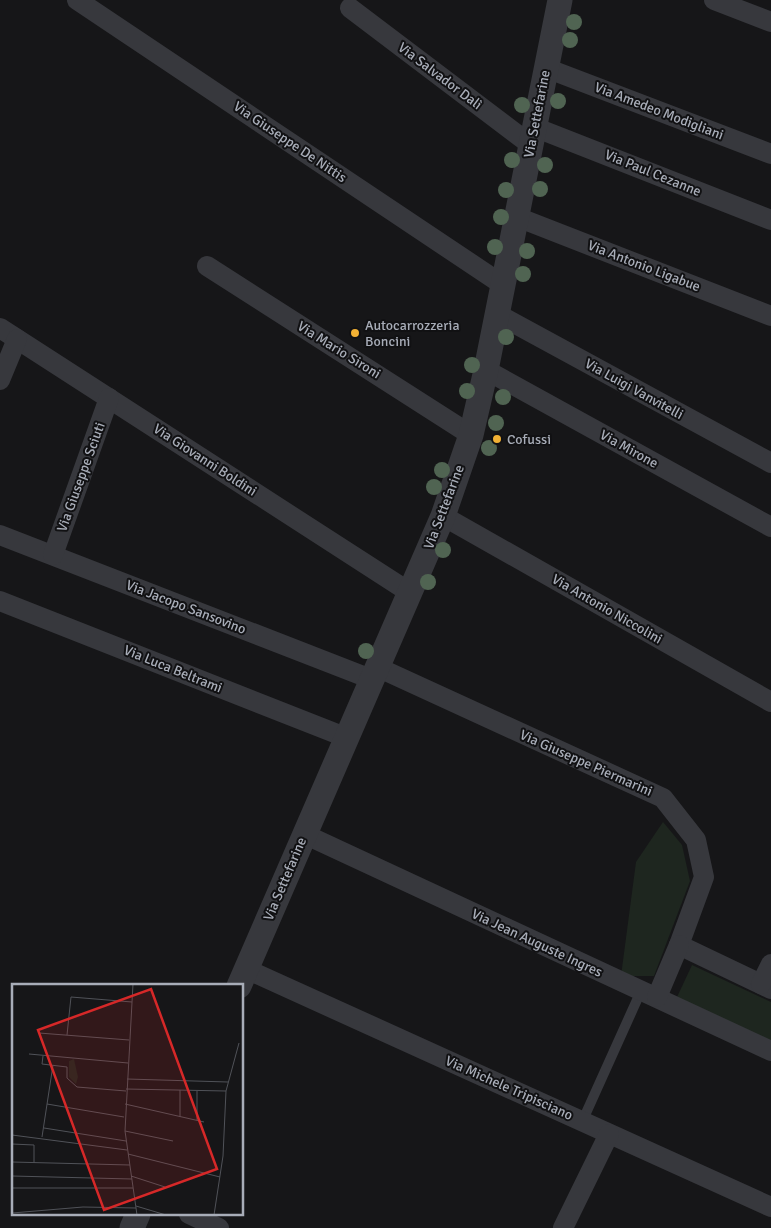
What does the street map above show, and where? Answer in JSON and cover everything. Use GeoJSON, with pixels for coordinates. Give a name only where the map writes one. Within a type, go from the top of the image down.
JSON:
{"type":"FeatureCollection","features":[{"type":"Feature","properties":{"kind":"street","name":"Via Giuseppe De Nittis"},"geometry":{"type":"LineString","coordinates":[[77,0],[503,285]]}},
{"type":"Feature","properties":{"kind":"street","name":"Via Settefarine"},"geometry":{"type":"LineString","coordinates":[[243,977],[443,516],[471,434],[486,370],[560,0]]}},
{"type":"Feature","properties":{"kind":"street"},"geometry":{"type":"LineString","coordinates":[[714,0],[771,22]]}},
{"type":"Feature","properties":{"kind":"street","name":"Via Salvador Dalì"},"geometry":{"type":"LineString","coordinates":[[350,8],[533,136]]}},
{"type":"Feature","properties":{"kind":"street","name":"Via Amedeo Modigliani"},"geometry":{"type":"LineString","coordinates":[[546,68],[771,154]]}},
{"type":"Feature","properties":{"kind":"street","name":"Via Paul Cezanne"},"geometry":{"type":"LineString","coordinates":[[533,136],[771,220]]}},
{"type":"Feature","properties":{"kind":"street","name":"Via Antonio Ligabue"},"geometry":{"type":"LineString","coordinates":[[517,217],[771,316]]}},
{"type":"Feature","properties":{"kind":"street","name":"Via Mario Sironi"},"geometry":{"type":"LineString","coordinates":[[206,266],[471,434]]}},
{"type":"Feature","properties":{"kind":"street","name":"Via Luigi Vanvitelli"},"geometry":{"type":"LineString","coordinates":[[497,314],[771,463]]}},
{"type":"Feature","properties":{"kind":"street"},"geometry":{"type":"LineString","coordinates":[[0,380],[8,333]]}},
{"type":"Feature","properties":{"kind":"street","name":"Via Giovanni Boldini"},"geometry":{"type":"LineString","coordinates":[[8,333],[410,592]]}},
{"type":"Feature","properties":{"kind":"street","name":"Via Mirone"},"geometry":{"type":"LineString","coordinates":[[486,370],[771,528]]}},
{"type":"Feature","properties":{"kind":"street","name":"Via Giuseppe Sciuti"},"geometry":{"type":"LineString","coordinates":[[52,555],[109,398]]}},
{"type":"Feature","properties":{"kind":"street","name":"Via Antonio Niccolini"},"geometry":{"type":"LineString","coordinates":[[443,516],[771,702]]}},
{"type":"Feature","properties":{"kind":"street","name":"Via Jacopo Sansovino"},"geometry":{"type":"LineString","coordinates":[[0,535],[374,673]]}},
{"type":"Feature","properties":{"kind":"street","name":"Via Luca Beltrami"},"geometry":{"type":"LineString","coordinates":[[0,600],[346,737]]}},
{"type":"Feature","properties":{"kind":"street","name":"Via Giuseppe Piermarini"},"geometry":{"type":"LineString","coordinates":[[374,673],[663,798],[696,840],[704,877],[679,945],[649,994]]}},
{"type":"Feature","properties":{"kind":"street","name":"Via Jean Auguste Ingres"},"geometry":{"type":"LineString","coordinates":[[304,834],[771,1051]]}},
{"type":"Feature","properties":{"kind":"street"},"geometry":{"type":"LineString","coordinates":[[679,945],[766,986],[771,964]]}},
{"type":"Feature","properties":{"kind":"street","name":"Via Michele Tripisciano"},"geometry":{"type":"LineString","coordinates":[[243,977],[582,1122],[771,1207]]}},
{"type":"Feature","properties":{"kind":"street"},"geometry":{"type":"LineString","coordinates":[[564,1228],[609,1134]]}},
{"type":"Feature","properties":{"kind":"street"},"geometry":{"type":"LineString","coordinates":[[132,1228],[137,1216]]}},
{"type":"Feature","properties":{"kind":"street"},"geometry":{"type":"LineString","coordinates":[[193,1216],[219,1228]]}},
{"type":"Feature","properties":{"kind":"lane"},"geometry":{"type":"LineString","coordinates":[[582,1122],[649,994]]}},
{"type":"Feature","properties":{"kind":"shaded area"},"geometry":{"type":"Polygon","coordinates":[[[663,822],[682,845],[690,881],[654,976],[621,976],[636,862],[663,822]]]}},
{"type":"Feature","properties":{"kind":"shaded area"},"geometry":{"type":"Polygon","coordinates":[[[692,965],[771,1002],[771,1041],[677,997],[692,965]]]}},
{"type":"Feature","properties":{"kind":"place","name":"Autocarrozzeria Boncini"},"geometry":{"type":"Point","coordinates":[355,333]}},
{"type":"Feature","properties":{"kind":"place","name":"Cofussi"},"geometry":{"type":"Point","coordinates":[497,439]}}]}
